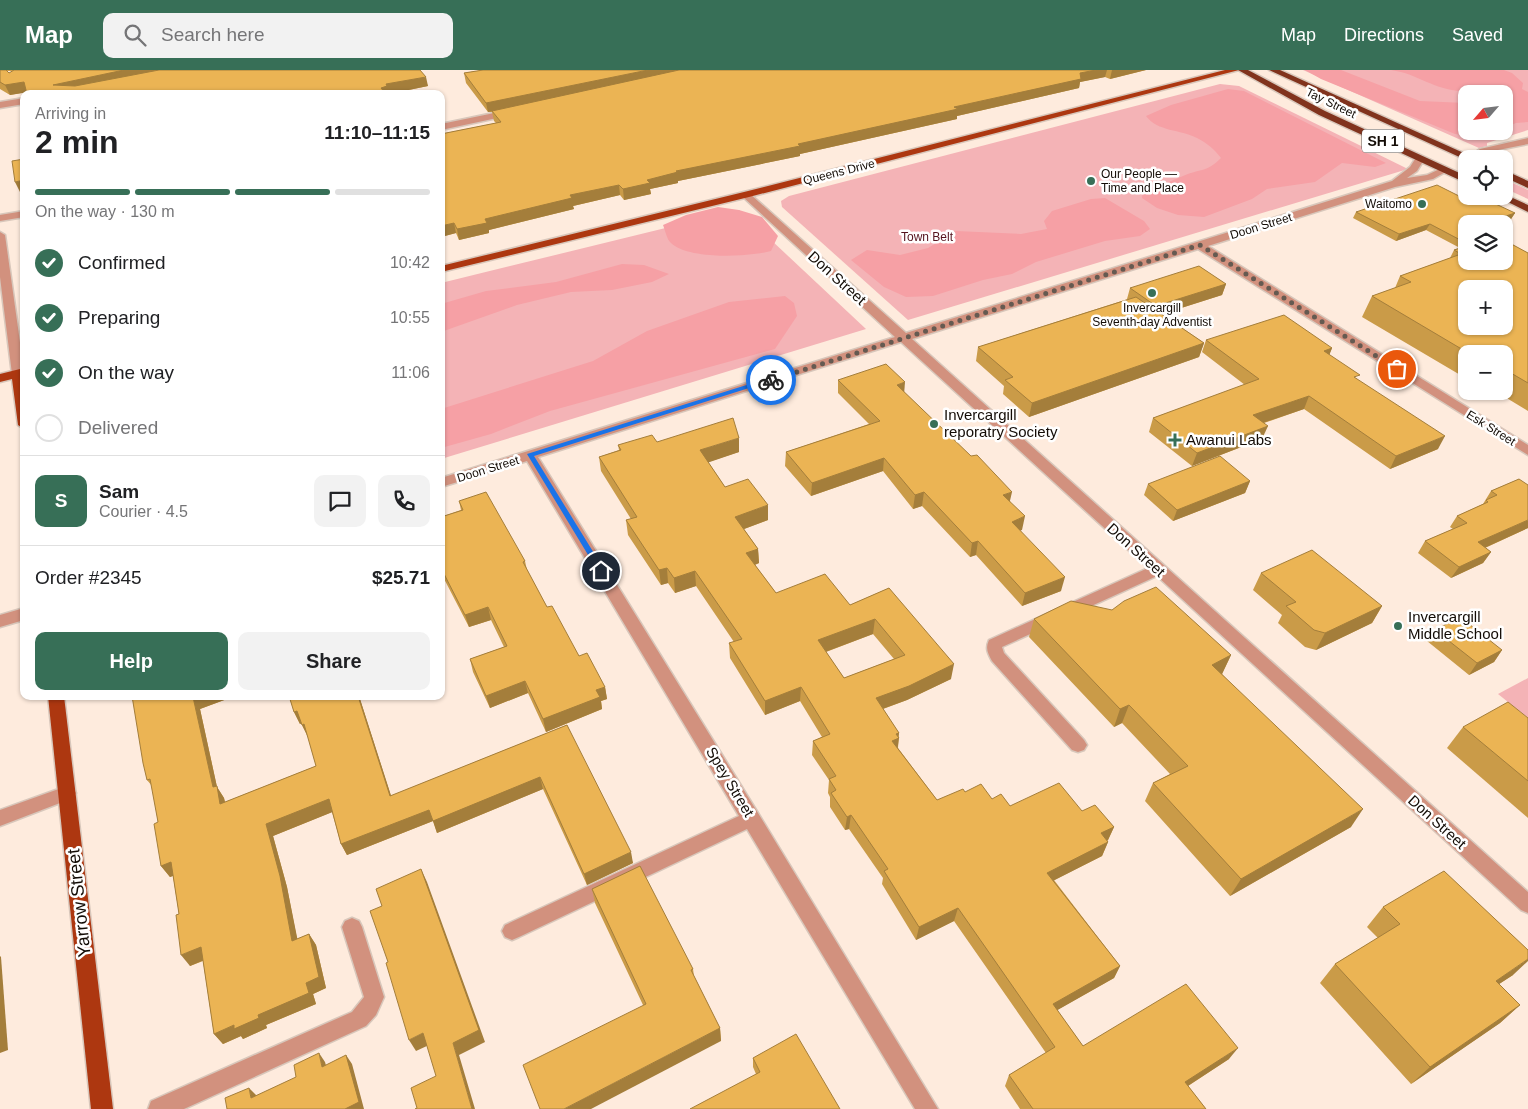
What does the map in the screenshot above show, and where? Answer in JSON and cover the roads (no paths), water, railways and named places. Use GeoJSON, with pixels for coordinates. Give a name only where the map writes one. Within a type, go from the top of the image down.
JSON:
{"type":"FeatureCollection","features":[{"type":"Feature","properties":{"kind":"highway","name":"Tay Street"},"geometry":{"type":"LineString","coordinates":[[1242,70],[1322,113],[1458,176]]}},
{"type":"Feature","properties":{"kind":"highway","name":"Tay Street"},"geometry":{"type":"LineString","coordinates":[[1273,70],[1458,153]]}},
{"type":"Feature","properties":{"kind":"highway"},"geometry":{"type":"LineString","coordinates":[[1436,142],[1445,156],[1446,165],[1444,170]]}},
{"type":"Feature","properties":{"kind":"highway"},"geometry":{"type":"LineString","coordinates":[[1513,178],[1528,185]]}},
{"type":"Feature","properties":{"kind":"highway"},"geometry":{"type":"LineString","coordinates":[[1513,202],[1528,209]]}},
{"type":"Feature","properties":{"kind":"main road","name":"Queens Drive"},"geometry":{"type":"LineString","coordinates":[[445,268],[746,195],[1235,70]]}},
{"type":"Feature","properties":{"kind":"main road"},"geometry":{"type":"LineString","coordinates":[[0,378],[20,373]]}},
{"type":"Feature","properties":{"kind":"main road","name":"Yarrow Street"},"geometry":{"type":"LineString","coordinates":[[56,700],[102,1109]]}},
{"type":"Feature","properties":{"kind":"street"},"geometry":{"type":"LineString","coordinates":[[0,105],[20,102]]}},
{"type":"Feature","properties":{"kind":"street"},"geometry":{"type":"LineString","coordinates":[[445,126],[527,109]]}},
{"type":"Feature","properties":{"kind":"street"},"geometry":{"type":"LineString","coordinates":[[1488,150],[1528,142]]}},
{"type":"Feature","properties":{"kind":"street"},"geometry":{"type":"LineString","coordinates":[[1511,150],[1516,145]]}},
{"type":"Feature","properties":{"kind":"street","name":"Doon Street"},"geometry":{"type":"LineString","coordinates":[[1393,184],[1414,169],[1420,158]]}},
{"type":"Feature","properties":{"kind":"street","name":"Doon Street"},"geometry":{"type":"LineString","coordinates":[[445,482],[1393,184],[1430,177],[1444,170]]}},
{"type":"Feature","properties":{"kind":"street","name":"Don Street"},"geometry":{"type":"LineString","coordinates":[[746,195],[1157,570],[1528,904]]}},
{"type":"Feature","properties":{"kind":"street"},"geometry":{"type":"LineString","coordinates":[[0,218],[20,215]]}},
{"type":"Feature","properties":{"kind":"street"},"geometry":{"type":"LineString","coordinates":[[0,235],[20,366]]}},
{"type":"Feature","properties":{"kind":"street","name":"Esk Street"},"geometry":{"type":"LineString","coordinates":[[1200,245],[1528,451]]}},
{"type":"Feature","properties":{"kind":"street","name":"Spey Street"},"geometry":{"type":"LineString","coordinates":[[530,455],[927,1109]]}},
{"type":"Feature","properties":{"kind":"street"},"geometry":{"type":"LineString","coordinates":[[1078,745],[998,657],[994,650],[995,644],[1157,570]]}},
{"type":"Feature","properties":{"kind":"street"},"geometry":{"type":"LineString","coordinates":[[0,621],[20,615]]}},
{"type":"Feature","properties":{"kind":"street"},"geometry":{"type":"LineString","coordinates":[[0,818],[67,793]]}},
{"type":"Feature","properties":{"kind":"street"},"geometry":{"type":"LineString","coordinates":[[512,931],[752,818]]}},
{"type":"Feature","properties":{"kind":"street"},"geometry":{"type":"LineString","coordinates":[[159,1109],[359,1019],[369,1008],[374,998],[352,927]]}},
{"type":"Feature","properties":{"kind":"place","name":"Our People — Time and Place"},"geometry":{"type":"Point","coordinates":[1091,181]}},
{"type":"Feature","properties":{"kind":"place","name":"Waitomo"},"geometry":{"type":"Point","coordinates":[1422,204]}},
{"type":"Feature","properties":{"kind":"place","name":"Invercargill Seventh-day Adventist"},"geometry":{"type":"Point","coordinates":[1152,293]}},
{"type":"Feature","properties":{"kind":"place","name":"Invercargill reporatry Society"},"geometry":{"type":"Point","coordinates":[934,424]}},
{"type":"Feature","properties":{"kind":"place","name":"Awanui Labs"},"geometry":{"type":"Point","coordinates":[1175,440]}},
{"type":"Feature","properties":{"kind":"place","name":"Invercargill Middle School"},"geometry":{"type":"Point","coordinates":[1398,626]}},
{"type":"Feature","properties":{"kind":"park label","name":"Town Belt"},"geometry":{"type":"Point","coordinates":[927,237]}}]}
